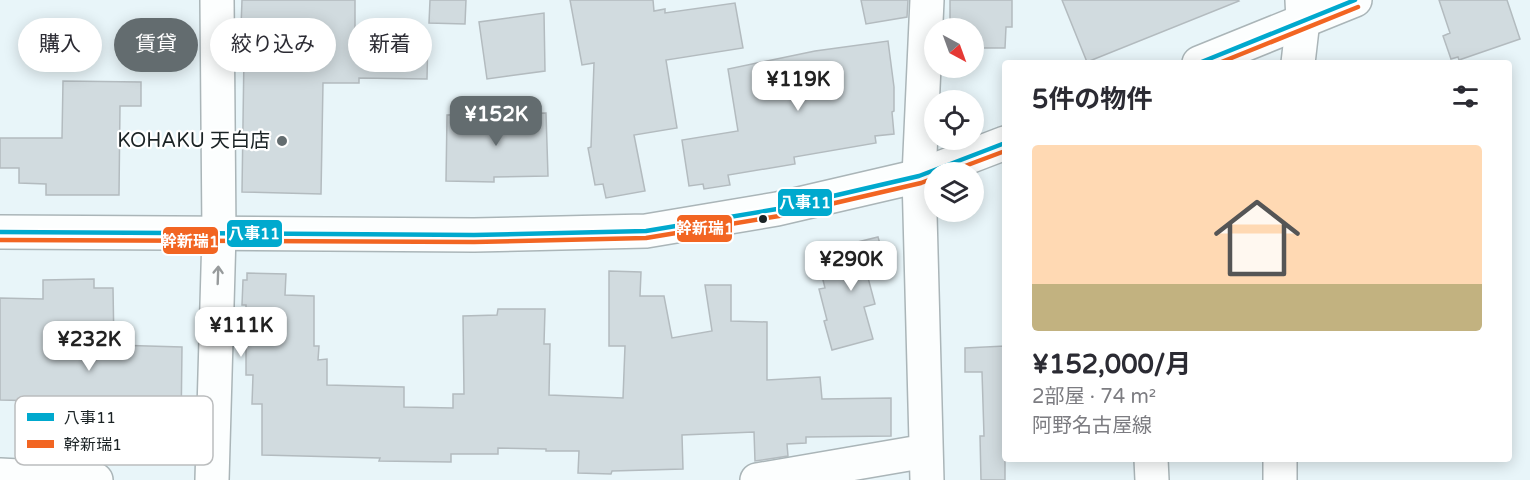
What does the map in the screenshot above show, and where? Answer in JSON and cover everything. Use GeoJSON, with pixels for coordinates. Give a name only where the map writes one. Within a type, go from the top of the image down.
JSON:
{"type":"FeatureCollection","features":[{"type":"Feature","properties":{"kind":"street"},"geometry":{"type":"LineString","coordinates":[[213,445],[219,234],[217,0]]}},
{"type":"Feature","properties":{"kind":"street"},"geometry":{"type":"LineString","coordinates":[[757,480],[927,466],[919,176],[927,0]]}},
{"type":"Feature","properties":{"kind":"street"},"geometry":{"type":"LineString","coordinates":[[1205,60],[1302,10],[1355,0]]}},
{"type":"Feature","properties":{"kind":"street"},"geometry":{"type":"LineString","coordinates":[[1298,60],[1302,10]]}},
{"type":"Feature","properties":{"kind":"street"},"geometry":{"type":"LineString","coordinates":[[0,232],[474,235],[646,231],[777,209],[919,176],[1002,144]]}},
{"type":"Feature","properties":{"kind":"street"},"geometry":{"type":"LineString","coordinates":[[1151,462],[1152,480]]}},
{"type":"Feature","properties":{"kind":"street"},"geometry":{"type":"LineString","coordinates":[[1280,462],[1280,480]]}},
{"type":"Feature","properties":{"kind":"street"},"geometry":{"type":"LineString","coordinates":[[212,465],[212,480]]}},
{"type":"Feature","properties":{"kind":"street"},"geometry":{"type":"LineString","coordinates":[[0,475],[96,480]]}},
{"type":"Feature","properties":{"kind":"building","name":"KOHAKU 天白店"},"geometry":{"type":"Polygon","coordinates":[[[242,0],[355,0],[355,18],[348,18],[348,72],[427,72],[427,79],[359,78],[359,83],[323,83],[321,194],[242,192],[244,72],[336,72],[336,18],[241,18],[242,0]]]}},
{"type":"Feature","properties":{"kind":"building"},"geometry":{"type":"Polygon","coordinates":[[[430,0],[466,0],[465,24],[432,23],[432,18],[429,18],[430,0]]]}},
{"type":"Feature","properties":{"kind":"building"},"geometry":{"type":"Polygon","coordinates":[[[570,0],[653,0],[654,11],[665,9],[665,13],[735,3],[743,48],[666,60],[677,128],[634,135],[645,191],[606,198],[603,184],[595,185],[588,148],[591,147],[594,63],[582,65],[570,0]]]}},
{"type":"Feature","properties":{"kind":"building"},"geometry":{"type":"Polygon","coordinates":[[[861,0],[908,0],[907,17],[866,24],[861,0]]]}},
{"type":"Feature","properties":{"kind":"building"},"geometry":{"type":"Polygon","coordinates":[[[950,0],[1012,0],[1012,27],[1006,27],[1005,48],[984,48],[984,18],[950,18],[950,0]]]}},
{"type":"Feature","properties":{"kind":"building"},"geometry":{"type":"Polygon","coordinates":[[[1062,0],[1239,1],[1092,60],[1086,60],[1062,0]]]}},
{"type":"Feature","properties":{"kind":"building"},"geometry":{"type":"Polygon","coordinates":[[[1439,0],[1507,0],[1520,39],[1459,60],[1458,57],[1451,59],[1443,36],[1450,33],[1439,0]]]}},
{"type":"Feature","properties":{"kind":"building"},"geometry":{"type":"Polygon","coordinates":[[[544,13],[545,71],[487,79],[479,22],[544,13]]]}},
{"type":"Feature","properties":{"kind":"building"},"geometry":{"type":"Polygon","coordinates":[[[888,41],[894,87],[894,111],[892,112],[894,134],[875,136],[876,143],[794,157],[795,164],[728,175],[730,185],[704,189],[703,184],[689,186],[682,140],[738,131],[728,69],[815,51],[888,41]]]}},
{"type":"Feature","properties":{"kind":"building"},"geometry":{"type":"Polygon","coordinates":[[[63,81],[141,82],[141,106],[120,106],[119,195],[46,195],[46,184],[19,183],[19,168],[0,168],[0,138],[62,138],[63,81]]]}},
{"type":"Feature","properties":{"kind":"building"},"geometry":{"type":"Polygon","coordinates":[[[546,113],[548,176],[494,177],[494,182],[446,181],[447,115],[546,113]]]}},
{"type":"Feature","properties":{"kind":"building"},"geometry":{"type":"Polygon","coordinates":[[[878,237],[887,268],[867,274],[875,304],[864,307],[873,339],[832,350],[819,289],[825,288],[820,268],[841,262],[837,247],[878,237]]]}},
{"type":"Feature","properties":{"kind":"building"},"geometry":{"type":"Polygon","coordinates":[[[609,271],[641,272],[640,296],[664,296],[672,338],[712,331],[705,285],[731,285],[731,321],[767,322],[767,380],[820,377],[822,399],[891,398],[891,436],[806,437],[806,443],[787,444],[788,456],[755,461],[754,432],[682,435],[683,469],[612,471],[611,474],[578,473],[579,451],[546,451],[546,449],[498,448],[498,454],[451,454],[451,462],[262,455],[262,404],[252,404],[253,375],[246,375],[246,305],[242,305],[243,280],[247,280],[247,273],[286,274],[285,295],[314,296],[314,346],[319,346],[318,360],[327,359],[327,385],[404,387],[404,407],[453,408],[453,394],[464,394],[463,316],[497,315],[498,309],[545,309],[544,344],[550,344],[549,395],[623,398],[625,346],[609,346],[609,271]]]}},
{"type":"Feature","properties":{"kind":"building"},"geometry":{"type":"Polygon","coordinates":[[[94,279],[94,288],[113,288],[114,345],[182,347],[181,396],[15,396],[15,400],[0,400],[0,298],[43,299],[43,280],[94,279]]]}},
{"type":"Feature","properties":{"kind":"building"},"geometry":{"type":"Polygon","coordinates":[[[1002,346],[1002,462],[1005,462],[1005,480],[981,480],[980,436],[984,436],[982,372],[965,372],[965,348],[1002,346]]]}},
{"type":"Feature","properties":{"kind":"transit line","name":"八事11"},"geometry":{"type":"LineString","coordinates":[[1206,60],[1355,0]]}},
{"type":"Feature","properties":{"kind":"transit line","name":"幹新瑞1"},"geometry":{"type":"LineString","coordinates":[[1226,60],[1358,7]]}},
{"type":"Feature","properties":{"kind":"transit line","name":"八事11"},"geometry":{"type":"LineString","coordinates":[[0,232],[474,235],[646,231],[777,209],[919,176],[1002,144]]}},
{"type":"Feature","properties":{"kind":"transit line","name":"幹新瑞1"},"geometry":{"type":"LineString","coordinates":[[976,162],[1002,152]]}},
{"type":"Feature","properties":{"kind":"transit line","name":"幹新瑞1"},"geometry":{"type":"LineString","coordinates":[[0,240],[474,242],[646,238],[779,216],[924,182]]}},
{"type":"Feature","properties":{"kind":"place","name":"KOHAKU 天白店"},"geometry":{"type":"Point","coordinates":[282,141]}}]}
